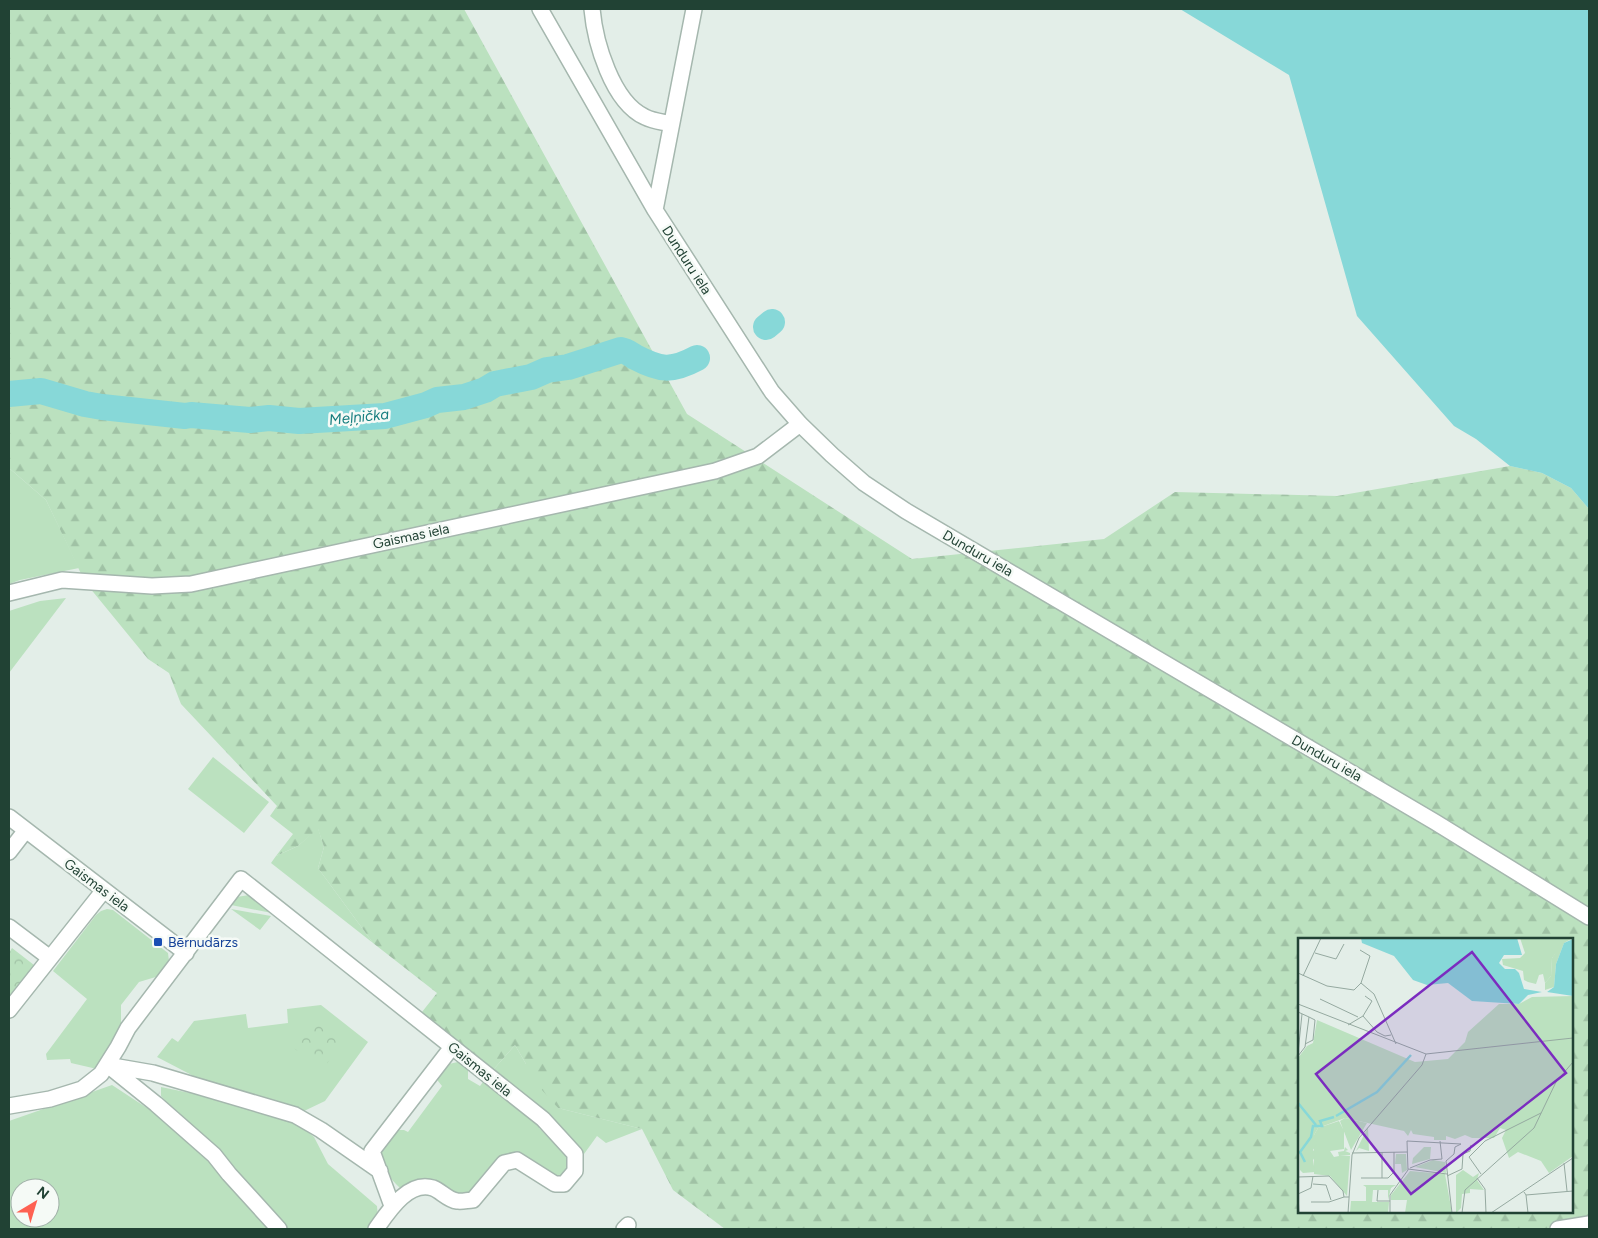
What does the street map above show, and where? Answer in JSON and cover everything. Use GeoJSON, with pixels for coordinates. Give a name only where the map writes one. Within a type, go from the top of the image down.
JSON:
{"type":"FeatureCollection","features":[{"type":"Feature","properties":{"kind":"street","name":"Dunduru iela"},"geometry":{"type":"LineString","coordinates":[[540,9],[655,210],[772,392],[800,424],[832,455],[864,482],[906,511],[1435,822],[1589,917]]}},
{"type":"Feature","properties":{"kind":"street"},"geometry":{"type":"LineString","coordinates":[[592,9],[597,39],[610,76],[624,101],[644,117],[671,124]]}},
{"type":"Feature","properties":{"kind":"street"},"geometry":{"type":"LineString","coordinates":[[655,210],[694,9]]}},
{"type":"Feature","properties":{"kind":"street","name":"Gaismas iela"},"geometry":{"type":"LineString","coordinates":[[9,592],[62,580],[152,586],[191,584],[211,580],[714,470],[758,456],[800,424]]}},
{"type":"Feature","properties":{"kind":"street","name":"Gaismas iela"},"geometry":{"type":"LineString","coordinates":[[9,817],[186,952]]}},
{"type":"Feature","properties":{"kind":"street"},"geometry":{"type":"LineString","coordinates":[[9,852],[26,830]]}},
{"type":"Feature","properties":{"kind":"street","name":"Gaismas iela"},"geometry":{"type":"LineString","coordinates":[[104,1070],[128,1028],[242,879],[542,1119],[575,1154],[575,1171],[564,1184],[555,1184],[517,1160],[504,1163],[473,1200],[456,1201],[432,1188],[419,1187],[392,1206],[376,1229]]}},
{"type":"Feature","properties":{"kind":"street"},"geometry":{"type":"LineString","coordinates":[[9,1010],[104,890]]}},
{"type":"Feature","properties":{"kind":"street"},"geometry":{"type":"LineString","coordinates":[[9,927],[50,958]]}},
{"type":"Feature","properties":{"kind":"street"},"geometry":{"type":"LineString","coordinates":[[392,1206],[372,1151],[452,1047]]}},
{"type":"Feature","properties":{"kind":"street"},"geometry":{"type":"LineString","coordinates":[[9,1106],[50,1099],[82,1089],[104,1070],[153,1074],[295,1115],[321,1130],[380,1171]]}},
{"type":"Feature","properties":{"kind":"street"},"geometry":{"type":"LineString","coordinates":[[104,1070],[156,1104],[214,1154],[229,1174],[279,1229]]}},
{"type":"Feature","properties":{"kind":"street"},"geometry":{"type":"LineString","coordinates":[[1558,1229],[1589,1224]]}},
{"type":"Feature","properties":{"kind":"green space"},"geometry":{"type":"Polygon","coordinates":[[[9,9],[464,9],[687,414],[912,559],[1104,539],[1175,492],[1337,496],[1510,466],[1542,473],[1571,488],[1589,509],[1589,1229],[725,1229],[673,1190],[642,1129],[558,1108],[526,1072],[526,1064],[515,1045],[493,1070],[422,1012],[437,993],[373,943],[318,868],[324,847],[318,829],[298,846],[276,856],[293,834],[270,816],[277,806],[181,704],[169,673],[148,659],[85,582],[46,500],[9,468],[9,9]]]}},
{"type":"Feature","properties":{"kind":"green space"},"geometry":{"type":"Polygon","coordinates":[[[9,468],[46,500],[79,568],[9,584],[9,468]]]}},
{"type":"Feature","properties":{"kind":"green space"},"geometry":{"type":"Polygon","coordinates":[[[66,598],[9,673],[9,611],[40,601],[66,598]]]}},
{"type":"Feature","properties":{"kind":"green space"},"geometry":{"type":"Polygon","coordinates":[[[213,757],[269,802],[244,833],[188,789],[213,757]]]}},
{"type":"Feature","properties":{"kind":"green space"},"geometry":{"type":"Polygon","coordinates":[[[318,828],[324,847],[318,868],[373,943],[271,863],[276,856],[298,846],[318,828]]]}},
{"type":"Feature","properties":{"kind":"green space"},"geometry":{"type":"Polygon","coordinates":[[[249,895],[272,913],[231,905],[237,897],[249,895]]]}},
{"type":"Feature","properties":{"kind":"green space"},"geometry":{"type":"Polygon","coordinates":[[[107,909],[113,910],[168,953],[169,961],[159,976],[139,982],[121,1005],[121,1025],[112,1047],[97,1069],[71,1063],[70,1059],[47,1060],[46,1054],[87,999],[53,971],[96,915],[107,909]]]}},
{"type":"Feature","properties":{"kind":"green space"},"geometry":{"type":"Polygon","coordinates":[[[231,909],[271,916],[260,930],[231,909]]]}},
{"type":"Feature","properties":{"kind":"green space"},"geometry":{"type":"Polygon","coordinates":[[[12,948],[34,965],[9,999],[9,953],[12,948]]]}},
{"type":"Feature","properties":{"kind":"green space"},"geometry":{"type":"Polygon","coordinates":[[[321,1005],[368,1042],[325,1101],[302,1112],[205,1082],[157,1057],[172,1038],[178,1042],[194,1021],[246,1014],[248,1028],[288,1023],[287,1009],[321,1005]]]}},
{"type":"Feature","properties":{"kind":"green space"},"geometry":{"type":"Polygon","coordinates":[[[313,1019],[343,1041],[323,1069],[292,1047],[313,1019]]]}},
{"type":"Feature","properties":{"kind":"green space"},"geometry":{"type":"Polygon","coordinates":[[[515,1045],[526,1064],[558,1108],[642,1129],[606,1143],[597,1136],[584,1154],[542,1110],[493,1070],[515,1045]]]}},
{"type":"Feature","properties":{"kind":"green space"},"geometry":{"type":"Polygon","coordinates":[[[462,1061],[468,1065],[468,1079],[480,1086],[483,1082],[489,1082],[541,1124],[539,1128],[568,1158],[571,1165],[559,1180],[530,1158],[512,1153],[504,1156],[490,1167],[467,1195],[458,1194],[436,1181],[424,1179],[400,1188],[392,1179],[385,1169],[382,1158],[385,1144],[397,1130],[408,1132],[442,1086],[437,1076],[449,1064],[462,1061]]]}},
{"type":"Feature","properties":{"kind":"green space"},"geometry":{"type":"Polygon","coordinates":[[[112,1085],[173,1125],[212,1161],[270,1229],[9,1229],[9,1121],[112,1085]]]}},
{"type":"Feature","properties":{"kind":"green space"},"geometry":{"type":"Polygon","coordinates":[[[161,1087],[229,1101],[295,1122],[314,1137],[328,1164],[377,1206],[378,1218],[369,1229],[286,1229],[161,1096],[161,1087]]]}},
{"type":"Feature","properties":{"kind":"water"},"geometry":{"type":"Polygon","coordinates":[[[1180,9],[1589,9],[1589,509],[1571,488],[1542,473],[1510,466],[1476,439],[1454,426],[1357,316],[1289,75],[1180,9]]]}},
{"type":"Feature","properties":{"kind":"waterway","name":"Meļņička"},"geometry":{"type":"LineString","coordinates":[[766,327],[772,322]]}},
{"type":"Feature","properties":{"kind":"waterway","name":"Meļņička"},"geometry":{"type":"LineString","coordinates":[[9,394],[41,391],[102,407],[185,416],[250,420],[269,418],[299,421],[385,416],[426,405],[437,400],[464,397],[485,390],[495,384],[531,377],[547,370],[568,367],[621,350],[652,365],[666,368],[680,366],[697,358]]}},
{"type":"Feature","properties":{"kind":"place","name":"Bērnudārzs"},"geometry":{"type":"Point","coordinates":[158,942]}}]}
